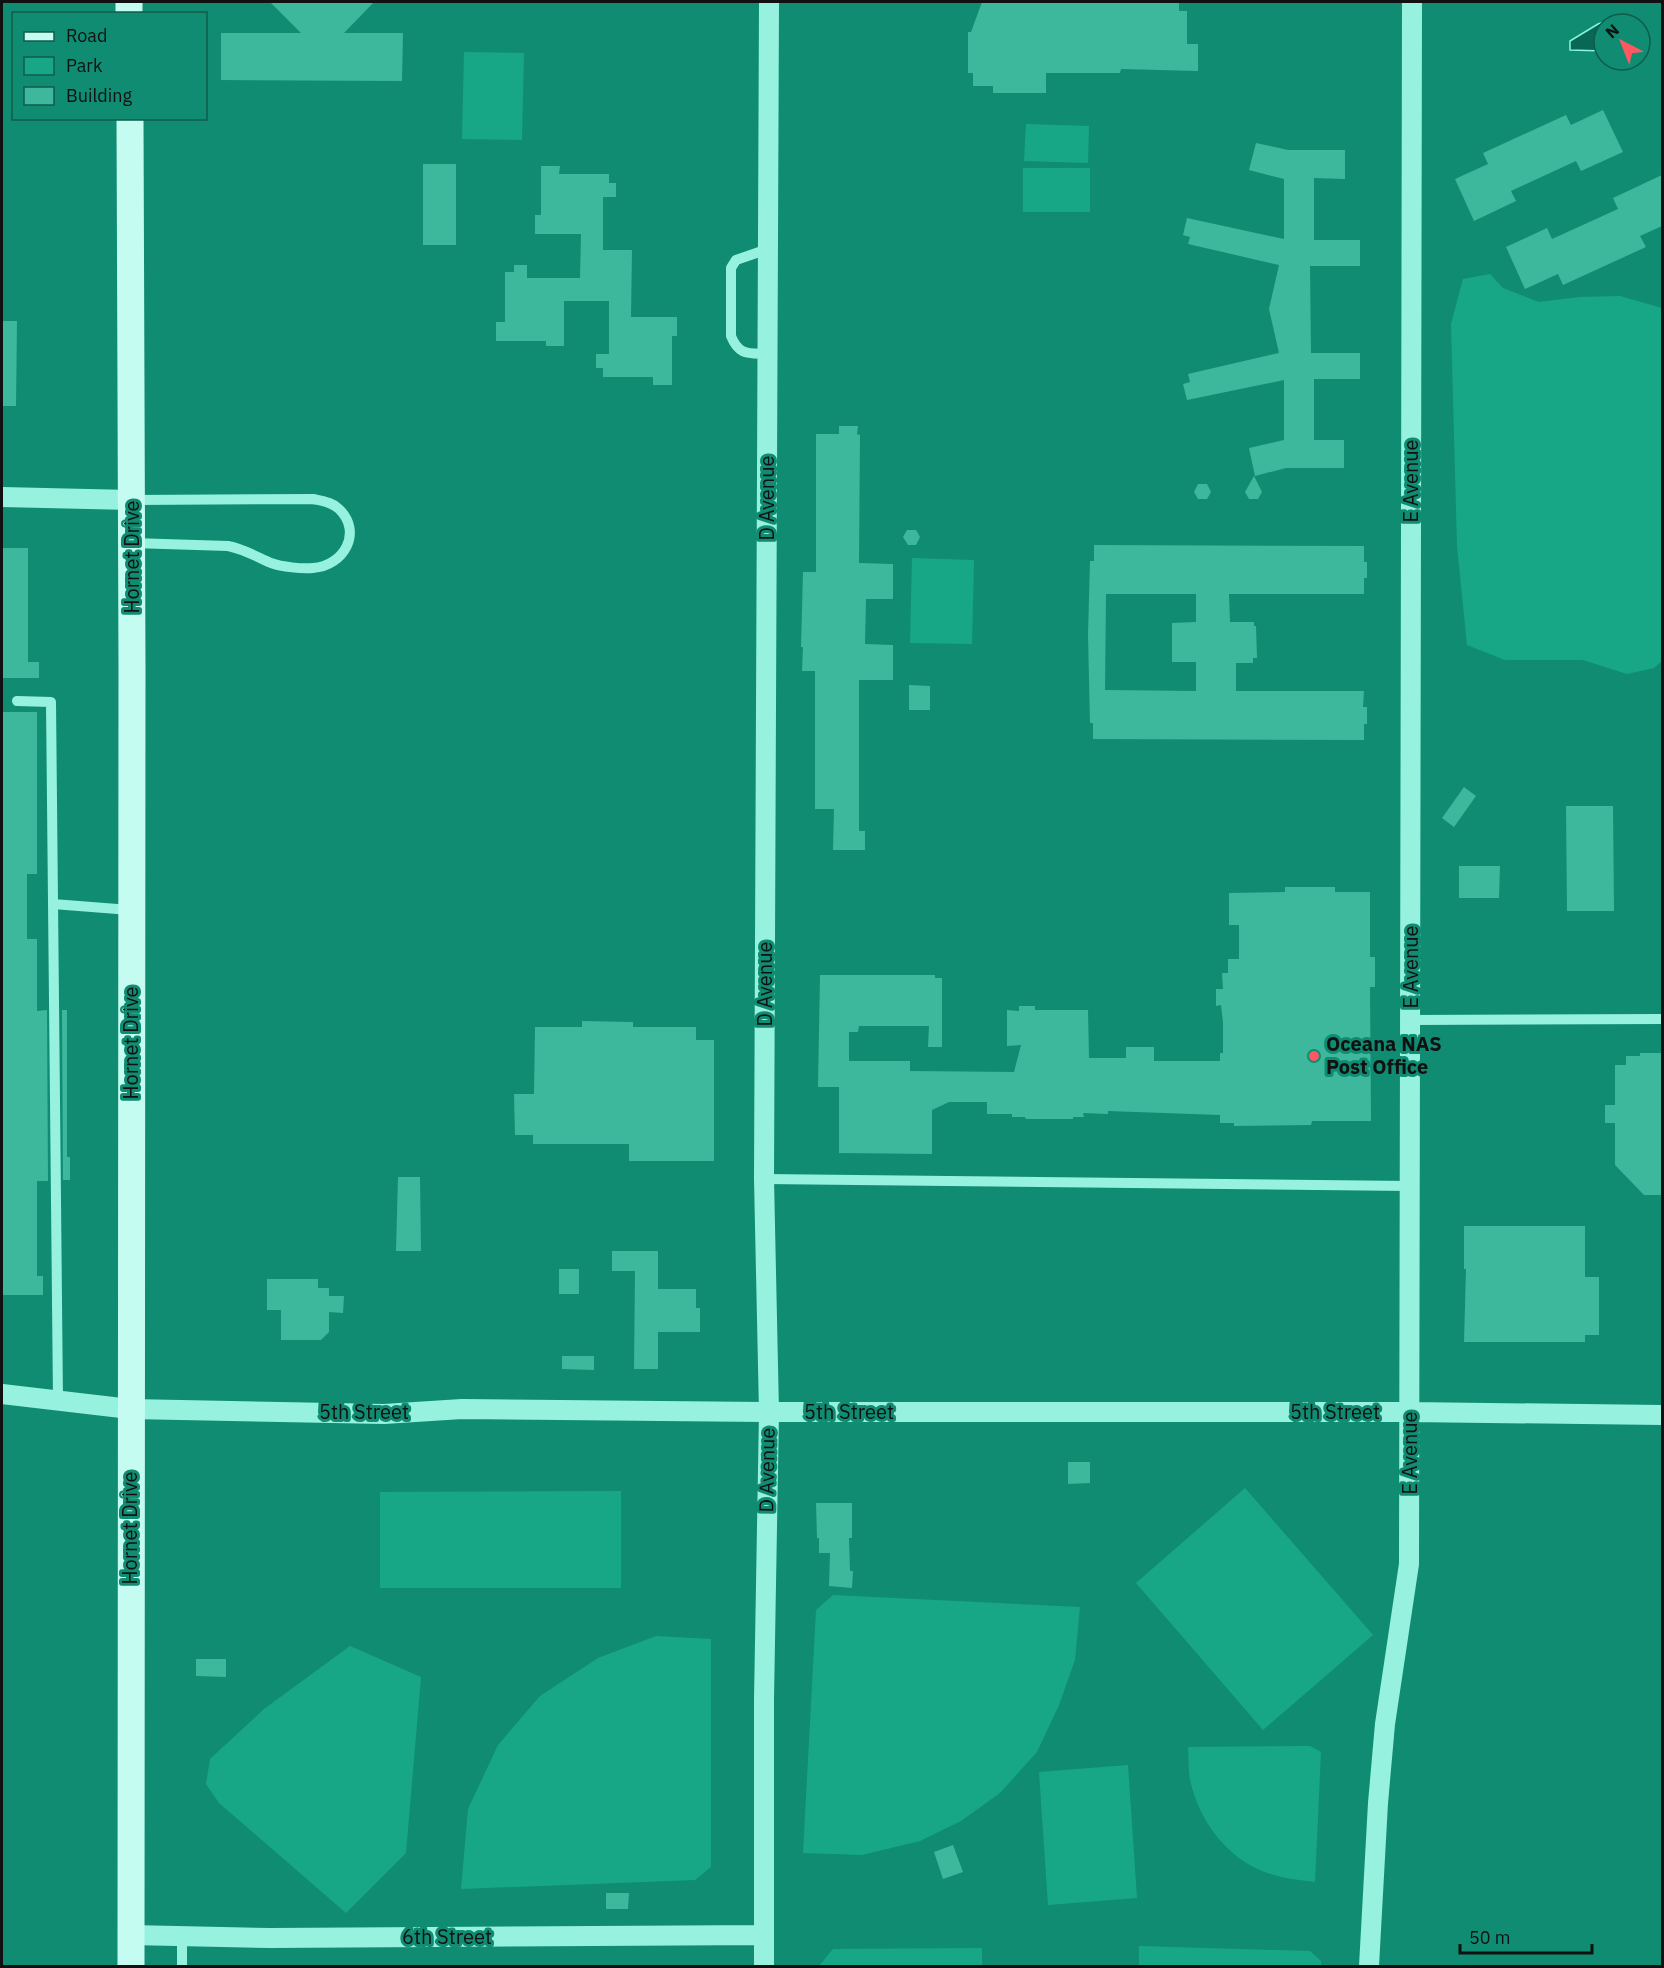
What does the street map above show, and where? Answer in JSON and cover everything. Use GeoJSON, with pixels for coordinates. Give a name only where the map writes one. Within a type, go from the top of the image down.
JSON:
{"type":"FeatureCollection","features":[{"type":"Feature","properties":{"kind":"main road","name":"Hornet Drive"},"geometry":{"type":"LineString","coordinates":[[130,120],[131,1966]]}},
{"type":"Feature","properties":{"kind":"street","name":"D Avenue"},"geometry":{"type":"LineString","coordinates":[[764,1966],[764,1687],[769,1412],[764,1179],[769,2]]}},
{"type":"Feature","properties":{"kind":"street","name":"E Avenue"},"geometry":{"type":"LineString","coordinates":[[1369,1966],[1376,1825],[1385,1724],[1409,1564],[1412,2]]}},
{"type":"Feature","properties":{"kind":"street"},"geometry":{"type":"LineString","coordinates":[[2,497],[131,500]]}},
{"type":"Feature","properties":{"kind":"street","name":"5th Street"},"geometry":{"type":"LineString","coordinates":[[2,1394],[130,1409],[384,1414],[462,1409],[1662,1415]]}},
{"type":"Feature","properties":{"kind":"street","name":"6th Street"},"geometry":{"type":"LineString","coordinates":[[131,1935],[282,1938],[764,1935]]}},
{"type":"Feature","properties":{"kind":"lane"},"geometry":{"type":"LineString","coordinates":[[767,354],[743,352],[735,345],[731,336],[730,268],[736,260],[768,249]]}},
{"type":"Feature","properties":{"kind":"lane"},"geometry":{"type":"LineString","coordinates":[[131,500],[313,499],[328,502],[338,508],[348,520],[351,536],[347,547],[338,558],[325,566],[313,568],[274,564],[242,549],[228,546],[132,543]]}},
{"type":"Feature","properties":{"kind":"lane"},"geometry":{"type":"LineString","coordinates":[[17,701],[51,702],[58,1401]]}},
{"type":"Feature","properties":{"kind":"lane"},"geometry":{"type":"LineString","coordinates":[[53,904],[131,910]]}},
{"type":"Feature","properties":{"kind":"lane"},"geometry":{"type":"LineString","coordinates":[[1410,1020],[1662,1019]]}},
{"type":"Feature","properties":{"kind":"lane"},"geometry":{"type":"LineString","coordinates":[[764,1179],[1410,1186]]}},
{"type":"Feature","properties":{"kind":"lane"},"geometry":{"type":"LineString","coordinates":[[182,1936],[182,1966]]}},
{"type":"Feature","properties":{"kind":"green space"},"geometry":{"type":"Polygon","coordinates":[[[464,52],[524,53],[522,140],[462,139],[464,52]]]}},
{"type":"Feature","properties":{"kind":"green space"},"geometry":{"type":"Polygon","coordinates":[[[1026,124],[1089,126],[1088,163],[1024,161],[1026,124]]]}},
{"type":"Feature","properties":{"kind":"green space"},"geometry":{"type":"Polygon","coordinates":[[[1023,168],[1090,168],[1090,212],[1023,212],[1023,168]]]}},
{"type":"Feature","properties":{"kind":"green space"},"geometry":{"type":"Polygon","coordinates":[[[1490,274],[1503,288],[1539,302],[1579,297],[1620,296],[1662,308],[1662,661],[1654,668],[1627,674],[1583,660],[1505,660],[1467,645],[1457,546],[1451,324],[1463,279],[1490,274]]]}},
{"type":"Feature","properties":{"kind":"green space"},"geometry":{"type":"Polygon","coordinates":[[[912,558],[974,560],[972,644],[910,643],[912,558]]]}},
{"type":"Feature","properties":{"kind":"green space"},"geometry":{"type":"Polygon","coordinates":[[[1245,1488],[1373,1635],[1263,1730],[1136,1583],[1245,1488]]]}},
{"type":"Feature","properties":{"kind":"green space"},"geometry":{"type":"Polygon","coordinates":[[[621,1491],[621,1588],[380,1588],[380,1492],[621,1491]]]}},
{"type":"Feature","properties":{"kind":"green space"},"geometry":{"type":"Polygon","coordinates":[[[833,1595],[1080,1607],[1075,1660],[1059,1705],[1037,1752],[1000,1793],[961,1821],[920,1841],[862,1855],[803,1853],[816,1610],[833,1595]]]}},
{"type":"Feature","properties":{"kind":"green space"},"geometry":{"type":"Polygon","coordinates":[[[656,1636],[711,1639],[711,1867],[695,1880],[461,1889],[468,1809],[498,1745],[540,1696],[598,1658],[656,1636]]]}},
{"type":"Feature","properties":{"kind":"green space"},"geometry":{"type":"Polygon","coordinates":[[[350,1646],[421,1677],[406,1853],[346,1913],[219,1803],[206,1784],[210,1759],[264,1709],[350,1646]]]}},
{"type":"Feature","properties":{"kind":"green space"},"geometry":{"type":"Polygon","coordinates":[[[1310,1746],[1321,1752],[1315,1882],[1259,1870],[1245,1862],[1220,1841],[1202,1814],[1196,1799],[1190,1780],[1188,1747],[1310,1746]]]}},
{"type":"Feature","properties":{"kind":"green space"},"geometry":{"type":"Polygon","coordinates":[[[1128,1765],[1137,1898],[1048,1905],[1039,1772],[1128,1765]]]}},
{"type":"Feature","properties":{"kind":"green space"},"geometry":{"type":"Polygon","coordinates":[[[1139,1946],[1310,1951],[1321,1961],[1321,1966],[1139,1966],[1139,1946]]]}},
{"type":"Feature","properties":{"kind":"green space"},"geometry":{"type":"Polygon","coordinates":[[[982,1948],[982,1966],[819,1966],[833,1949],[982,1948]]]}},
{"type":"Feature","properties":{"kind":"water"},"geometry":{"type":"Polygon","coordinates":[[[1592,28],[1592,51],[1570,50],[1570,41],[1592,28]]]}},
{"type":"Feature","properties":{"kind":"building"},"geometry":{"type":"Polygon","coordinates":[[[270,2],[374,2],[344,33],[403,33],[402,81],[221,80],[221,33],[301,33],[270,2]]]}},
{"type":"Feature","properties":{"kind":"building"},"geometry":{"type":"Polygon","coordinates":[[[982,2],[1179,3],[1179,11],[1187,11],[1187,44],[1198,44],[1198,71],[1121,69],[1120,73],[1046,73],[1046,93],[993,93],[993,86],[973,86],[973,73],[968,73],[968,32],[971,32],[982,2]]]}},
{"type":"Feature","properties":{"kind":"building"},"geometry":{"type":"Polygon","coordinates":[[[1603,110],[1623,152],[1581,171],[1576,161],[1511,191],[1516,201],[1474,221],[1455,179],[1488,164],[1483,153],[1566,115],[1571,125],[1603,110]]]}},
{"type":"Feature","properties":{"kind":"building"},"geometry":{"type":"Polygon","coordinates":[[[1256,143],[1288,150],[1345,150],[1345,179],[1314,178],[1314,240],[1360,240],[1360,266],[1310,266],[1311,353],[1360,353],[1360,379],[1314,379],[1314,440],[1344,440],[1344,468],[1286,468],[1255,476],[1249,448],[1284,440],[1284,380],[1187,400],[1183,384],[1190,382],[1188,374],[1279,353],[1269,309],[1279,265],[1188,244],[1190,237],[1183,235],[1187,218],[1284,239],[1284,179],[1249,170],[1256,143]]]}},
{"type":"Feature","properties":{"kind":"building"},"geometry":{"type":"Polygon","coordinates":[[[423,164],[456,164],[456,245],[423,245],[423,164]]]}},
{"type":"Feature","properties":{"kind":"building"},"geometry":{"type":"Polygon","coordinates":[[[541,166],[560,166],[559,174],[609,174],[609,183],[616,183],[616,197],[603,197],[603,250],[632,250],[631,317],[677,317],[677,336],[672,336],[672,385],[653,385],[653,377],[603,377],[603,368],[596,368],[596,354],[609,354],[609,301],[564,301],[564,346],[546,346],[546,341],[496,341],[496,322],[505,322],[505,272],[514,272],[514,265],[527,265],[527,278],[580,278],[581,234],[535,234],[535,215],[541,215],[541,166]]]}},
{"type":"Feature","properties":{"kind":"building"},"geometry":{"type":"Polygon","coordinates":[[[1662,175],[1662,226],[1640,236],[1646,247],[1563,285],[1558,274],[1525,289],[1506,247],[1547,228],[1552,239],[1618,209],[1613,198],[1662,175]]]}},
{"type":"Feature","properties":{"kind":"building"},"geometry":{"type":"Polygon","coordinates":[[[2,321],[17,321],[16,406],[2,406],[2,321]]]}},
{"type":"Feature","properties":{"kind":"building"},"geometry":{"type":"Polygon","coordinates":[[[839,426],[858,426],[857,434],[860,435],[859,563],[893,564],[893,599],[866,599],[865,644],[893,645],[893,680],[859,680],[859,831],[865,831],[865,850],[833,850],[834,809],[815,809],[815,671],[802,671],[803,572],[816,572],[816,434],[839,434],[839,426]]]}},
{"type":"Feature","properties":{"kind":"building"},"geometry":{"type":"Polygon","coordinates":[[[1254,476],[1262,492],[1258,499],[1249,499],[1245,492],[1254,476]]]}},
{"type":"Feature","properties":{"kind":"building"},"geometry":{"type":"Polygon","coordinates":[[[1198,484],[1207,484],[1211,492],[1207,499],[1198,499],[1194,492],[1198,484]]]}},
{"type":"Feature","properties":{"kind":"building"},"geometry":{"type":"Polygon","coordinates":[[[907,530],[916,530],[920,537],[916,545],[908,545],[903,537],[907,530]]]}},
{"type":"Feature","properties":{"kind":"building"},"geometry":{"type":"Polygon","coordinates":[[[1094,545],[1364,546],[1367,578],[1364,578],[1364,594],[1229,594],[1230,622],[1254,622],[1256,626],[1257,658],[1253,658],[1253,663],[1236,663],[1236,691],[1364,691],[1363,707],[1367,707],[1367,724],[1364,724],[1364,740],[1093,739],[1093,723],[1090,723],[1088,635],[1090,561],[1094,561],[1094,545]],[[1106,594],[1105,690],[1196,691],[1196,662],[1172,662],[1172,623],[1196,622],[1196,594],[1106,594]]]}},
{"type":"Feature","properties":{"kind":"building"},"geometry":{"type":"Polygon","coordinates":[[[2,548],[28,548],[28,662],[39,662],[39,678],[2,678],[2,548]]]}},
{"type":"Feature","properties":{"kind":"building"},"geometry":{"type":"Polygon","coordinates":[[[909,685],[930,686],[930,710],[909,710],[909,685]]]}},
{"type":"Feature","properties":{"kind":"building"},"geometry":{"type":"Polygon","coordinates":[[[2,712],[37,712],[37,874],[27,874],[27,939],[37,939],[37,1011],[47,1010],[48,1181],[37,1181],[37,1276],[43,1276],[43,1295],[2,1295],[2,712]]]}},
{"type":"Feature","properties":{"kind":"building"},"geometry":{"type":"Polygon","coordinates":[[[1464,787],[1476,796],[1454,827],[1442,818],[1464,787]]]}},
{"type":"Feature","properties":{"kind":"building"},"geometry":{"type":"Polygon","coordinates":[[[1566,806],[1613,806],[1614,911],[1567,911],[1566,806]]]}},
{"type":"Feature","properties":{"kind":"building"},"geometry":{"type":"Polygon","coordinates":[[[1459,866],[1500,866],[1499,898],[1459,898],[1459,866]]]}},
{"type":"Feature","properties":{"kind":"building"},"geometry":{"type":"Polygon","coordinates":[[[1285,887],[1335,887],[1335,892],[1370,892],[1370,957],[1375,957],[1375,987],[1370,987],[1371,1121],[1312,1121],[1311,1125],[1234,1126],[1234,1123],[1220,1123],[1220,1115],[1108,1111],[1108,1114],[1083,1113],[1084,1117],[1073,1117],[1073,1119],[1026,1119],[1025,1117],[1012,1117],[1012,1114],[987,1114],[987,1102],[949,1102],[932,1110],[932,1154],[839,1153],[839,1087],[818,1087],[820,975],[935,975],[935,978],[942,978],[942,1047],[928,1047],[929,1026],[859,1026],[858,1032],[849,1032],[849,1061],[910,1061],[910,1071],[1014,1072],[1021,1045],[1007,1046],[1007,1010],[1019,1011],[1019,1006],[1035,1006],[1035,1010],[1088,1010],[1089,1058],[1126,1058],[1126,1047],[1154,1047],[1154,1061],[1220,1061],[1220,1053],[1223,1053],[1223,1022],[1221,1005],[1216,1006],[1216,989],[1223,989],[1222,973],[1228,973],[1228,959],[1239,959],[1239,925],[1229,925],[1229,893],[1285,892],[1285,887]]]}},
{"type":"Feature","properties":{"kind":"building"},"geometry":{"type":"Polygon","coordinates":[[[62,1010],[67,1010],[67,1157],[70,1157],[70,1180],[63,1180],[62,1010]]]}},
{"type":"Feature","properties":{"kind":"building"},"geometry":{"type":"Polygon","coordinates":[[[582,1021],[633,1022],[633,1027],[696,1027],[696,1040],[714,1040],[714,1161],[629,1161],[629,1144],[533,1144],[533,1135],[515,1135],[514,1094],[534,1094],[535,1027],[582,1027],[582,1021]]]}},
{"type":"Feature","properties":{"kind":"building"},"geometry":{"type":"Polygon","coordinates":[[[1640,1053],[1662,1053],[1662,1195],[1644,1195],[1615,1165],[1615,1123],[1605,1123],[1605,1105],[1615,1105],[1615,1065],[1626,1065],[1626,1056],[1640,1056],[1640,1053]]]}},
{"type":"Feature","properties":{"kind":"building"},"geometry":{"type":"Polygon","coordinates":[[[398,1177],[420,1177],[421,1251],[396,1251],[398,1177]]]}},
{"type":"Feature","properties":{"kind":"building"},"geometry":{"type":"Polygon","coordinates":[[[1464,1226],[1585,1226],[1585,1277],[1599,1277],[1599,1335],[1585,1335],[1585,1342],[1464,1342],[1466,1269],[1464,1269],[1464,1226]]]}},
{"type":"Feature","properties":{"kind":"building"},"geometry":{"type":"Polygon","coordinates":[[[612,1251],[658,1251],[658,1289],[696,1289],[696,1308],[700,1308],[700,1332],[658,1332],[658,1369],[634,1369],[635,1271],[612,1271],[612,1251]]]}},
{"type":"Feature","properties":{"kind":"building"},"geometry":{"type":"Polygon","coordinates":[[[559,1269],[579,1269],[579,1294],[559,1294],[559,1269]]]}},
{"type":"Feature","properties":{"kind":"building"},"geometry":{"type":"Polygon","coordinates":[[[267,1279],[318,1279],[318,1288],[329,1288],[329,1296],[344,1296],[343,1313],[329,1312],[329,1332],[321,1340],[281,1340],[281,1310],[267,1310],[267,1279]]]}},
{"type":"Feature","properties":{"kind":"building"},"geometry":{"type":"Polygon","coordinates":[[[562,1356],[594,1356],[594,1370],[562,1369],[562,1356]]]}},
{"type":"Feature","properties":{"kind":"building"},"geometry":{"type":"Polygon","coordinates":[[[1068,1462],[1090,1462],[1090,1483],[1068,1484],[1068,1462]]]}},
{"type":"Feature","properties":{"kind":"building"},"geometry":{"type":"Polygon","coordinates":[[[816,1503],[852,1503],[852,1538],[849,1538],[850,1571],[853,1571],[852,1588],[829,1586],[830,1553],[819,1553],[816,1503]]]}},
{"type":"Feature","properties":{"kind":"building"},"geometry":{"type":"Polygon","coordinates":[[[196,1659],[226,1659],[226,1677],[196,1676],[196,1659]]]}},
{"type":"Feature","properties":{"kind":"building"},"geometry":{"type":"Polygon","coordinates":[[[953,1845],[963,1872],[943,1879],[934,1852],[953,1845]]]}},
{"type":"Feature","properties":{"kind":"building"},"geometry":{"type":"Polygon","coordinates":[[[606,1893],[629,1893],[628,1909],[606,1909],[606,1893]]]}},
{"type":"Feature","properties":{"kind":"place","name":"Oceana NAS Post Office"},"geometry":{"type":"Point","coordinates":[1314,1056]}}]}
